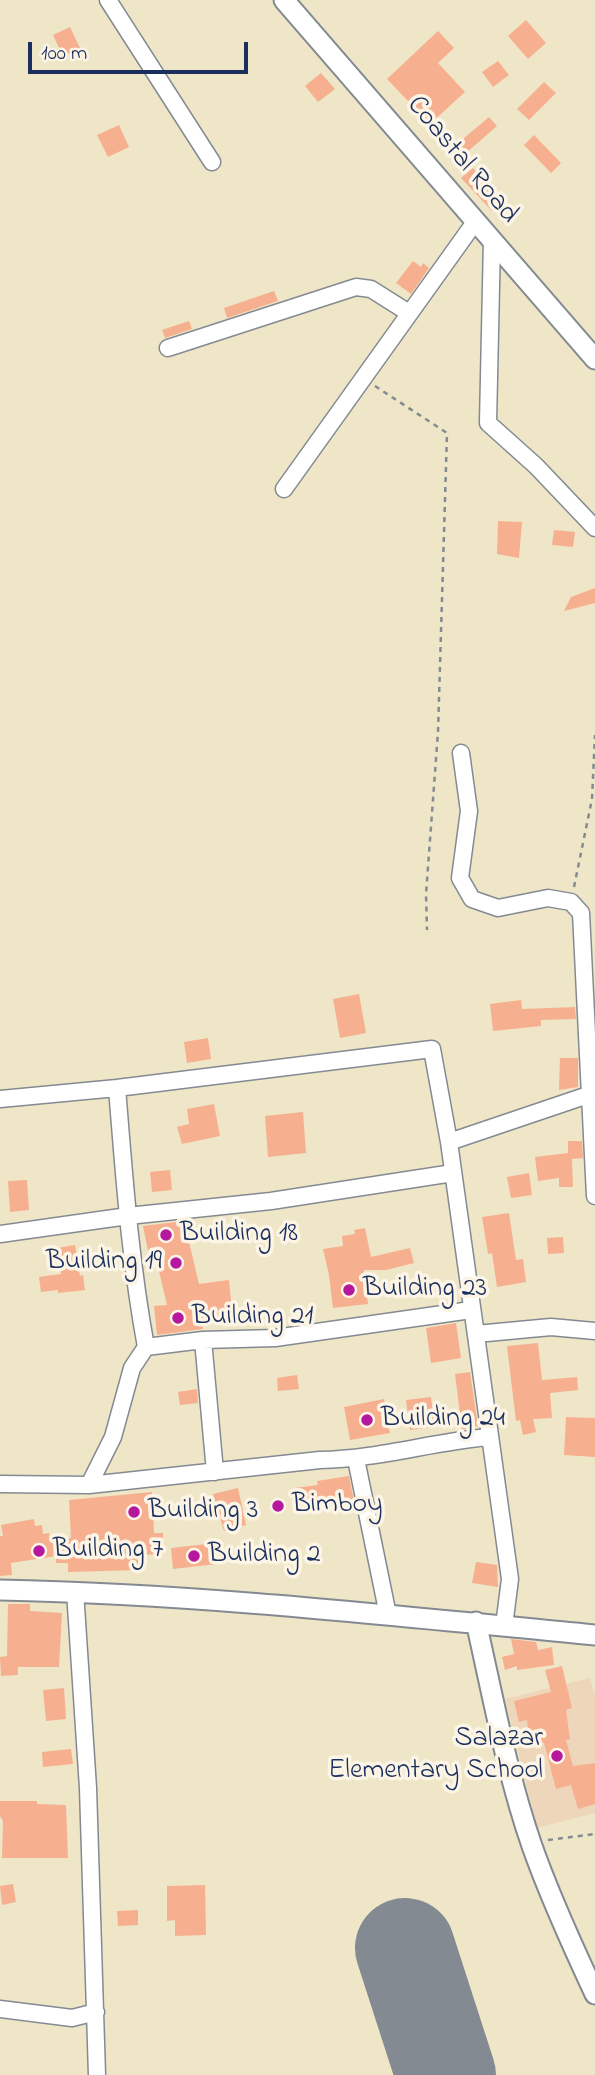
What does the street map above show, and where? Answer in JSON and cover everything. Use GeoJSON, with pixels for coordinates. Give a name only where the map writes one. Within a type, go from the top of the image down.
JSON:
{"type":"FeatureCollection","features":[{"type":"Feature","properties":{"kind":"street"},"geometry":{"type":"LineString","coordinates":[[108,0],[212,162]]}},
{"type":"Feature","properties":{"kind":"street","name":"Coastal Road"},"geometry":{"type":"LineString","coordinates":[[284,0],[595,359]]}},
{"type":"Feature","properties":{"kind":"street"},"geometry":{"type":"LineString","coordinates":[[284,489],[475,222]]}},
{"type":"Feature","properties":{"kind":"street"},"geometry":{"type":"LineString","coordinates":[[492,240],[488,422],[536,466],[595,528]]}},
{"type":"Feature","properties":{"kind":"street"},"geometry":{"type":"LineString","coordinates":[[168,348],[356,287],[372,289],[410,313]]}},
{"type":"Feature","properties":{"kind":"street"},"geometry":{"type":"LineString","coordinates":[[461,753],[469,811],[460,878],[472,899],[498,908],[548,898],[571,902],[581,913],[595,1196]]}},
{"type":"Feature","properties":{"kind":"street"},"geometry":{"type":"LineString","coordinates":[[0,1099],[117,1088],[432,1049],[449,1142],[471,1310],[477,1334],[488,1437],[510,1579],[504,1626]]}},
{"type":"Feature","properties":{"kind":"street"},"geometry":{"type":"LineString","coordinates":[[89,1485],[113,1437],[132,1368],[146,1347],[137,1300],[117,1088]]}},
{"type":"Feature","properties":{"kind":"street"},"geometry":{"type":"LineString","coordinates":[[449,1142],[591,1094]]}},
{"type":"Feature","properties":{"kind":"street"},"geometry":{"type":"LineString","coordinates":[[0,1234],[128,1216],[271,1201],[453,1173]]}},
{"type":"Feature","properties":{"kind":"street"},"geometry":{"type":"LineString","coordinates":[[146,1347],[203,1340],[275,1338],[471,1310]]}},
{"type":"Feature","properties":{"kind":"street"},"geometry":{"type":"LineString","coordinates":[[477,1334],[551,1327],[595,1331]]}},
{"type":"Feature","properties":{"kind":"street"},"geometry":{"type":"LineString","coordinates":[[203,1340],[215,1472]]}},
{"type":"Feature","properties":{"kind":"street"},"geometry":{"type":"LineString","coordinates":[[0,1484],[89,1485],[320,1460],[356,1459],[453,1440],[488,1437]]}},
{"type":"Feature","properties":{"kind":"street"},"geometry":{"type":"LineString","coordinates":[[356,1459],[388,1615]]}},
{"type":"Feature","properties":{"kind":"street"},"geometry":{"type":"LineString","coordinates":[[0,1590],[75,1591],[293,1605],[595,1634]]}},
{"type":"Feature","properties":{"kind":"street"},"geometry":{"type":"LineString","coordinates":[[75,1591],[88,1788],[97,2075]]}},
{"type":"Feature","properties":{"kind":"street"},"geometry":{"type":"LineString","coordinates":[[476,1622],[504,1745],[531,1843],[550,1897],[595,1994]]}},
{"type":"Feature","properties":{"kind":"street"},"geometry":{"type":"LineString","coordinates":[[0,2009],[72,2018],[96,2012]]}},
{"type":"Feature","properties":{"kind":"path"},"geometry":{"type":"LineString","coordinates":[[364,378],[447,433],[438,732],[426,894],[427,930]]}},
{"type":"Feature","properties":{"kind":"path"},"geometry":{"type":"LineString","coordinates":[[571,902],[592,799],[595,735]]}},
{"type":"Feature","properties":{"kind":"path"},"geometry":{"type":"LineString","coordinates":[[531,1843],[595,1834]]}},
{"type":"Feature","properties":{"kind":"shaded area","name":"Salazar Elementary School"},"geometry":{"type":"Polygon","coordinates":[[[590,1678],[595,1696],[595,1813],[537,1828],[505,1699],[590,1678]]]}},
{"type":"Feature","properties":{"kind":"building"},"geometry":{"type":"Polygon","coordinates":[[[526,20],[546,43],[528,59],[508,36],[526,20]]]}},
{"type":"Feature","properties":{"kind":"building"},"geometry":{"type":"Polygon","coordinates":[[[70,27],[80,48],[63,56],[53,35],[70,27]]]}},
{"type":"Feature","properties":{"kind":"building"},"geometry":{"type":"Polygon","coordinates":[[[438,31],[454,48],[438,63],[465,92],[430,124],[387,79],[438,31]]]}},
{"type":"Feature","properties":{"kind":"building"},"geometry":{"type":"Polygon","coordinates":[[[498,61],[509,75],[493,87],[482,72],[498,61]]]}},
{"type":"Feature","properties":{"kind":"building"},"geometry":{"type":"Polygon","coordinates":[[[321,73],[335,89],[318,102],[305,86],[321,73]]]}},
{"type":"Feature","properties":{"kind":"building"},"geometry":{"type":"Polygon","coordinates":[[[544,82],[556,93],[529,120],[517,109],[544,82]]]}},
{"type":"Feature","properties":{"kind":"building"},"geometry":{"type":"Polygon","coordinates":[[[489,117],[497,126],[465,154],[457,144],[489,117]]]}},
{"type":"Feature","properties":{"kind":"building"},"geometry":{"type":"Polygon","coordinates":[[[119,125],[129,147],[108,157],[97,135],[119,125]]]}},
{"type":"Feature","properties":{"kind":"building"},"geometry":{"type":"Polygon","coordinates":[[[534,135],[561,163],[551,173],[524,145],[534,135]]]}},
{"type":"Feature","properties":{"kind":"building"},"geometry":{"type":"Polygon","coordinates":[[[473,168],[503,201],[492,211],[461,178],[473,168]]]}},
{"type":"Feature","properties":{"kind":"building"},"geometry":{"type":"Polygon","coordinates":[[[413,261],[421,267],[423,263],[429,268],[411,294],[396,283],[413,261]]]}},
{"type":"Feature","properties":{"kind":"building"},"geometry":{"type":"Polygon","coordinates":[[[274,291],[278,301],[227,318],[224,308],[274,291]]]}},
{"type":"Feature","properties":{"kind":"building"},"geometry":{"type":"Polygon","coordinates":[[[189,321],[192,329],[165,338],[162,330],[189,321]]]}},
{"type":"Feature","properties":{"kind":"building"},"geometry":{"type":"Polygon","coordinates":[[[498,521],[522,522],[519,558],[497,554],[498,521]]]}},
{"type":"Feature","properties":{"kind":"building"},"geometry":{"type":"Polygon","coordinates":[[[554,530],[575,532],[573,547],[552,545],[554,530]]]}},
{"type":"Feature","properties":{"kind":"building"},"geometry":{"type":"Polygon","coordinates":[[[595,588],[595,603],[564,611],[571,597],[595,588]]]}},
{"type":"Feature","properties":{"kind":"building"},"geometry":{"type":"Polygon","coordinates":[[[359,994],[366,1033],[340,1038],[333,999],[359,994]]]}},
{"type":"Feature","properties":{"kind":"building"},"geometry":{"type":"Polygon","coordinates":[[[521,1000],[522,1009],[575,1007],[576,1019],[541,1020],[541,1026],[493,1031],[490,1004],[521,1000]]]}},
{"type":"Feature","properties":{"kind":"building"},"geometry":{"type":"Polygon","coordinates":[[[208,1038],[211,1059],[187,1063],[184,1042],[208,1038]]]}},
{"type":"Feature","properties":{"kind":"building"},"geometry":{"type":"Polygon","coordinates":[[[560,1058],[578,1058],[578,1087],[559,1090],[560,1058]]]}},
{"type":"Feature","properties":{"kind":"building"},"geometry":{"type":"Polygon","coordinates":[[[214,1104],[220,1136],[182,1144],[177,1127],[189,1124],[187,1109],[214,1104]]]}},
{"type":"Feature","properties":{"kind":"building"},"geometry":{"type":"Polygon","coordinates":[[[303,1112],[306,1153],[268,1157],[265,1116],[303,1112]]]}},
{"type":"Feature","properties":{"kind":"building"},"geometry":{"type":"Polygon","coordinates":[[[568,1141],[582,1141],[583,1158],[572,1159],[573,1187],[559,1187],[559,1178],[538,1181],[535,1157],[568,1153],[568,1141]]]}},
{"type":"Feature","properties":{"kind":"building"},"geometry":{"type":"Polygon","coordinates":[[[170,1170],[172,1190],[152,1192],[150,1172],[170,1170]]]}},
{"type":"Feature","properties":{"kind":"building"},"geometry":{"type":"Polygon","coordinates":[[[529,1173],[532,1195],[511,1198],[507,1177],[529,1173]]]}},
{"type":"Feature","properties":{"kind":"building"},"geometry":{"type":"Polygon","coordinates":[[[27,1180],[29,1210],[10,1212],[8,1181],[27,1180]]]}},
{"type":"Feature","properties":{"kind":"building"},"geometry":{"type":"Polygon","coordinates":[[[509,1213],[516,1260],[523,1259],[526,1282],[497,1287],[492,1253],[488,1254],[482,1217],[509,1213]]]}},
{"type":"Feature","properties":{"kind":"building"},"geometry":{"type":"Polygon","coordinates":[[[184,1221],[199,1284],[229,1280],[232,1311],[226,1312],[227,1317],[202,1320],[203,1329],[157,1335],[154,1306],[167,1305],[154,1250],[148,1251],[143,1226],[184,1221]]]}},
{"type":"Feature","properties":{"kind":"building"},"geometry":{"type":"Polygon","coordinates":[[[365,1228],[371,1257],[410,1248],[414,1263],[386,1270],[364,1270],[368,1304],[333,1308],[323,1249],[343,1246],[342,1236],[355,1234],[354,1230],[365,1228]]]}},
{"type":"Feature","properties":{"kind":"building"},"geometry":{"type":"Polygon","coordinates":[[[563,1237],[564,1253],[548,1254],[547,1238],[563,1237]]]}},
{"type":"Feature","properties":{"kind":"building"},"geometry":{"type":"Polygon","coordinates":[[[75,1245],[85,1290],[41,1292],[39,1277],[61,1274],[57,1248],[75,1245]]]}},
{"type":"Feature","properties":{"kind":"building"},"geometry":{"type":"Polygon","coordinates":[[[456,1323],[461,1358],[431,1363],[426,1328],[456,1323]]]}},
{"type":"Feature","properties":{"kind":"building"},"geometry":{"type":"Polygon","coordinates":[[[538,1343],[542,1380],[577,1377],[578,1390],[550,1393],[552,1418],[533,1419],[536,1432],[523,1435],[520,1420],[516,1421],[507,1346],[538,1343]]]}},
{"type":"Feature","properties":{"kind":"building"},"geometry":{"type":"Polygon","coordinates":[[[470,1372],[478,1426],[462,1430],[455,1374],[470,1372]]]}},
{"type":"Feature","properties":{"kind":"building"},"geometry":{"type":"Polygon","coordinates":[[[297,1375],[299,1389],[278,1391],[277,1378],[297,1375]]]}},
{"type":"Feature","properties":{"kind":"building"},"geometry":{"type":"Polygon","coordinates":[[[197,1389],[198,1403],[180,1405],[178,1392],[197,1389]]]}},
{"type":"Feature","properties":{"kind":"building"},"geometry":{"type":"Polygon","coordinates":[[[431,1397],[435,1427],[410,1430],[406,1400],[431,1397]]]}},
{"type":"Feature","properties":{"kind":"building","name":"Building 24"},"geometry":{"type":"Polygon","coordinates":[[[384,1399],[390,1433],[350,1440],[344,1407],[384,1399]]]}},
{"type":"Feature","properties":{"kind":"building"},"geometry":{"type":"Polygon","coordinates":[[[566,1417],[595,1418],[595,1457],[564,1455],[566,1417]]]}},
{"type":"Feature","properties":{"kind":"building"},"geometry":{"type":"Polygon","coordinates":[[[349,1476],[354,1501],[321,1506],[320,1498],[296,1501],[295,1488],[349,1476]]]}},
{"type":"Feature","properties":{"kind":"building"},"geometry":{"type":"Polygon","coordinates":[[[238,1488],[246,1525],[224,1531],[213,1494],[238,1488]]]}},
{"type":"Feature","properties":{"kind":"building"},"geometry":{"type":"Polygon","coordinates":[[[152,1492],[154,1533],[163,1533],[163,1554],[138,1555],[138,1570],[68,1572],[68,1563],[56,1563],[56,1556],[11,1563],[12,1575],[0,1576],[0,1536],[3,1536],[1,1525],[34,1519],[35,1526],[42,1525],[43,1534],[49,1533],[50,1538],[71,1538],[69,1500],[152,1492]]]}},
{"type":"Feature","properties":{"kind":"building","name":"Building 2"},"geometry":{"type":"Polygon","coordinates":[[[215,1543],[217,1564],[173,1569],[171,1548],[215,1543]]]}},
{"type":"Feature","properties":{"kind":"building"},"geometry":{"type":"Polygon","coordinates":[[[476,1562],[497,1565],[498,1587],[472,1583],[476,1562]]]}},
{"type":"Feature","properties":{"kind":"building"},"geometry":{"type":"Polygon","coordinates":[[[8,1604],[30,1604],[30,1611],[62,1613],[59,1667],[18,1667],[18,1675],[1,1676],[0,1657],[7,1656],[8,1604]]]}},
{"type":"Feature","properties":{"kind":"building"},"geometry":{"type":"Polygon","coordinates":[[[511,1639],[536,1642],[538,1650],[552,1647],[554,1665],[517,1670],[517,1666],[505,1670],[502,1657],[514,1654],[511,1639]]]}},
{"type":"Feature","properties":{"kind":"building"},"geometry":{"type":"Polygon","coordinates":[[[562,1666],[572,1708],[566,1710],[570,1739],[566,1740],[573,1766],[595,1763],[595,1804],[578,1809],[571,1785],[556,1789],[544,1743],[530,1745],[527,1720],[519,1722],[514,1701],[551,1692],[545,1670],[562,1666]]]}},
{"type":"Feature","properties":{"kind":"building"},"geometry":{"type":"Polygon","coordinates":[[[64,1688],[66,1719],[46,1721],[43,1690],[64,1688]]]}},
{"type":"Feature","properties":{"kind":"building"},"geometry":{"type":"Polygon","coordinates":[[[71,1749],[73,1764],[43,1767],[42,1752],[71,1749]]]}},
{"type":"Feature","properties":{"kind":"building"},"geometry":{"type":"Polygon","coordinates":[[[0,1801],[37,1801],[37,1804],[66,1805],[68,1858],[2,1858],[3,1821],[0,1816],[0,1801]]]}},
{"type":"Feature","properties":{"kind":"building"},"geometry":{"type":"Polygon","coordinates":[[[13,1884],[16,1902],[2,1905],[0,1886],[13,1884]]]}},
{"type":"Feature","properties":{"kind":"building"},"geometry":{"type":"Polygon","coordinates":[[[205,1885],[206,1935],[175,1936],[175,1920],[167,1921],[167,1886],[205,1885]]]}},
{"type":"Feature","properties":{"kind":"building"},"geometry":{"type":"Polygon","coordinates":[[[138,1910],[138,1925],[118,1926],[117,1911],[138,1910]]]}},
{"type":"Feature","properties":{"kind":"runway"},"geometry":{"type":"LineString","coordinates":[[405,1948],[446,2075]]}},
{"type":"Feature","properties":{"kind":"place","name":"Building 18"},"geometry":{"type":"Point","coordinates":[166,1235]}},
{"type":"Feature","properties":{"kind":"place","name":"Building 19"},"geometry":{"type":"Point","coordinates":[176,1263]}},
{"type":"Feature","properties":{"kind":"place","name":"Building 23"},"geometry":{"type":"Point","coordinates":[349,1290]}},
{"type":"Feature","properties":{"kind":"place","name":"Building 21"},"geometry":{"type":"Point","coordinates":[178,1318]}},
{"type":"Feature","properties":{"kind":"place","name":"Building 24"},"geometry":{"type":"Point","coordinates":[367,1420]}},
{"type":"Feature","properties":{"kind":"place","name":"Bimboy"},"geometry":{"type":"Point","coordinates":[278,1506]}},
{"type":"Feature","properties":{"kind":"place","name":"Building 3"},"geometry":{"type":"Point","coordinates":[134,1512]}},
{"type":"Feature","properties":{"kind":"place","name":"Building 7"},"geometry":{"type":"Point","coordinates":[39,1551]}},
{"type":"Feature","properties":{"kind":"place","name":"Building 2"},"geometry":{"type":"Point","coordinates":[194,1556]}},
{"type":"Feature","properties":{"kind":"place","name":"Salazar Elementary School"},"geometry":{"type":"Point","coordinates":[557,1756]}}]}
